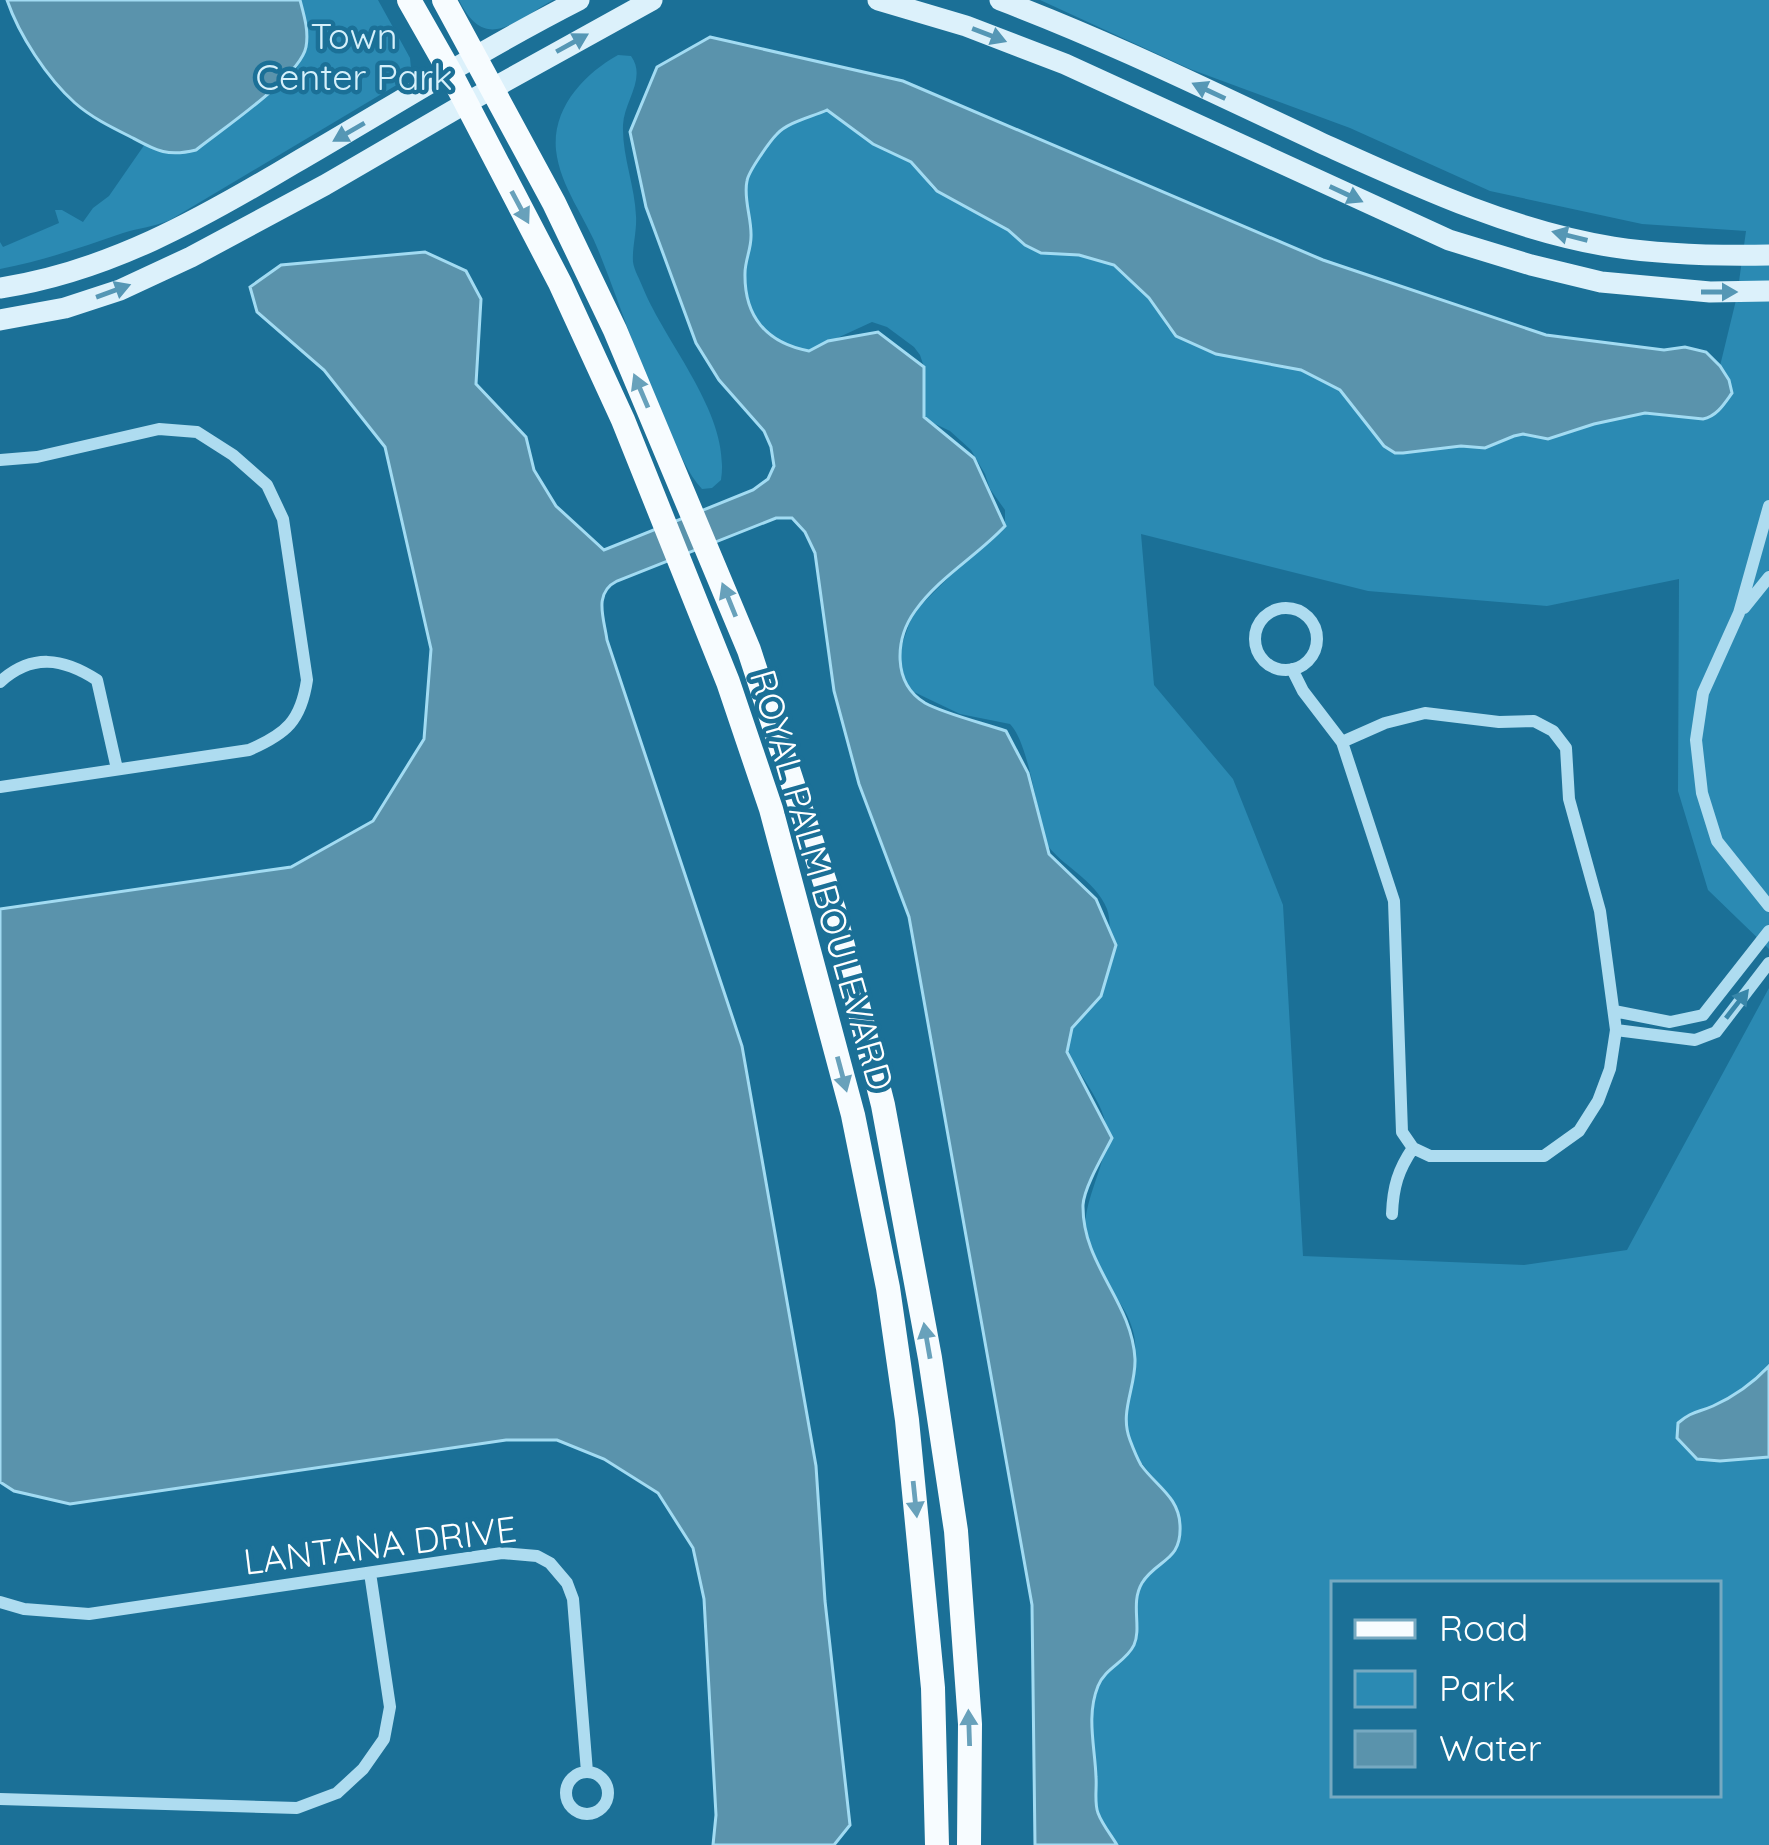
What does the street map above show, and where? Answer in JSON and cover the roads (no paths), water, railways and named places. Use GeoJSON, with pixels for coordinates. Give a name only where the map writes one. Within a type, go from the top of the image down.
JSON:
{"type":"FeatureCollection","features":[{"type":"Feature","properties":{"kind":"main road","name":"ROYAL PALM BOULEVARD"},"geometry":{"type":"LineString","coordinates":[[409,0],[560,283],[623,420],[728,682],[771,808],[853,1115],[888,1288],[907,1420],[931,1666],[937,1845]]}},
{"type":"Feature","properties":{"kind":"main road","name":"ROYAL PALM BOULEVARD"},"geometry":{"type":"LineString","coordinates":[[444,0],[554,203],[615,330],[749,650],[835,910],[884,1106],[956,1531],[970,1724],[969,1845]]}},
{"type":"Feature","properties":{"kind":"street"},"geometry":{"type":"LineString","coordinates":[[0,288],[76,272],[159,238],[579,0]]}},
{"type":"Feature","properties":{"kind":"street"},"geometry":{"type":"LineString","coordinates":[[0,320],[102,296],[191,257],[652,0]]}},
{"type":"Feature","properties":{"kind":"street"},"geometry":{"type":"LineString","coordinates":[[878,0],[966,26],[1065,64],[1449,240],[1601,283],[1710,292],[1769,291]]}},
{"type":"Feature","properties":{"kind":"street"},"geometry":{"type":"LineString","coordinates":[[1000,0],[1073,28],[1457,204],[1609,246],[1718,256],[1769,255]]}},
{"type":"Feature","properties":{"kind":"street"},"geometry":{"type":"LineString","coordinates":[[0,460],[37,457],[159,429],[196,432],[233,455],[267,485],[283,518],[307,680],[304,705],[291,724],[274,739],[249,750],[0,784]]}},
{"type":"Feature","properties":{"kind":"street"},"geometry":{"type":"LineString","coordinates":[[1769,506],[1739,614],[1703,693],[1696,740],[1702,794],[1718,841],[1769,906]]}},
{"type":"Feature","properties":{"kind":"street"},"geometry":{"type":"LineString","coordinates":[[1739,614],[1769,578]]}},
{"type":"Feature","properties":{"kind":"street"},"geometry":{"type":"LineString","coordinates":[[1283,608],[1303,613],[1315,630],[1309,659],[1292,669],[1272,667],[1255,643],[1258,623],[1283,608]]}},
{"type":"Feature","properties":{"kind":"street"},"geometry":{"type":"LineString","coordinates":[[0,682],[12,671],[52,660],[75,666],[97,680],[117,769]]}},
{"type":"Feature","properties":{"kind":"street"},"geometry":{"type":"LineString","coordinates":[[1292,669],[1342,742],[1394,901],[1402,1132],[1413,1148],[1430,1156],[1544,1156],[1579,1131],[1598,1101],[1610,1069],[1616,1030],[1600,911],[1569,800],[1566,748],[1552,731],[1534,721],[1499,722],[1425,712],[1342,742]]}},
{"type":"Feature","properties":{"kind":"street"},"geometry":{"type":"LineString","coordinates":[[1614,1011],[1670,1022],[1703,1015],[1769,931]]}},
{"type":"Feature","properties":{"kind":"street"},"geometry":{"type":"LineString","coordinates":[[1616,1030],[1692,1039],[1716,1032],[1769,963]]}},
{"type":"Feature","properties":{"kind":"street"},"geometry":{"type":"LineString","coordinates":[[1688,1019],[1692,1039]]}},
{"type":"Feature","properties":{"kind":"street"},"geometry":{"type":"LineString","coordinates":[[1392,1214],[1393,1187],[1413,1148]]}},
{"type":"Feature","properties":{"kind":"street","name":"LANTANA DRIVE"},"geometry":{"type":"LineString","coordinates":[[0,1602],[24,1609],[89,1614],[502,1553],[537,1556],[567,1583],[573,1600],[587,1772]]}},
{"type":"Feature","properties":{"kind":"street"},"geometry":{"type":"LineString","coordinates":[[0,1798],[298,1808],[337,1793],[363,1769],[384,1739],[390,1707],[370,1573]]}},
{"type":"Feature","properties":{"kind":"water"},"geometry":{"type":"Polygon","coordinates":[[[7,0],[300,0],[306,47],[290,73],[241,116],[196,150],[170,153],[110,126],[75,103],[35,55],[7,0]]]}},
{"type":"Feature","properties":{"kind":"water"},"geometry":{"type":"Polygon","coordinates":[[[710,37],[903,81],[1323,260],[1546,335],[1706,352],[1729,380],[1732,393],[1703,419],[1645,413],[1548,439],[1523,434],[1485,448],[1395,453],[1384,446],[1340,390],[1301,370],[1216,354],[1176,336],[1149,298],[1114,265],[1079,255],[1041,253],[1025,245],[1008,230],[937,191],[911,162],[873,144],[827,110],[782,130],[748,177],[751,237],[746,288],[761,325],[781,341],[809,351],[828,341],[878,332],[924,367],[924,417],[974,458],[1005,526],[915,611],[903,634],[902,672],[925,703],[1006,731],[1028,773],[1049,854],[1096,899],[1116,945],[1101,996],[1072,1028],[1067,1052],[1112,1138],[1084,1198],[1085,1226],[1132,1338],[1135,1369],[1126,1419],[1130,1440],[1141,1465],[1171,1499],[1180,1525],[1173,1553],[1142,1583],[1134,1645],[1101,1680],[1094,1697],[1096,1805],[1117,1845],[1035,1845],[1032,1605],[909,917],[859,784],[834,691],[815,553],[792,518],[776,518],[617,581],[605,592],[602,607],[607,640],[742,1046],[816,1466],[825,1601],[850,1825],[834,1845],[713,1845],[716,1815],[704,1599],[693,1548],[658,1493],[604,1459],[557,1440],[506,1440],[70,1504],[14,1491],[0,1482],[0,909],[291,867],[373,821],[424,739],[431,649],[385,447],[324,370],[257,312],[250,287],[281,265],[425,252],[466,271],[481,299],[476,384],[526,437],[534,470],[556,506],[604,550],[753,490],[768,479],[774,466],[771,447],[764,431],[719,380],[696,343],[646,207],[630,132],[657,67],[710,37]]]}},
{"type":"Feature","properties":{"kind":"water"},"geometry":{"type":"Polygon","coordinates":[[[1769,1366],[1769,1457],[1697,1459],[1677,1438],[1678,1423],[1736,1393],[1769,1366]]]}},
{"type":"Feature","properties":{"kind":"park label","name":"Town Center Park"},"geometry":{"type":"Point","coordinates":[354,56]}}]}
